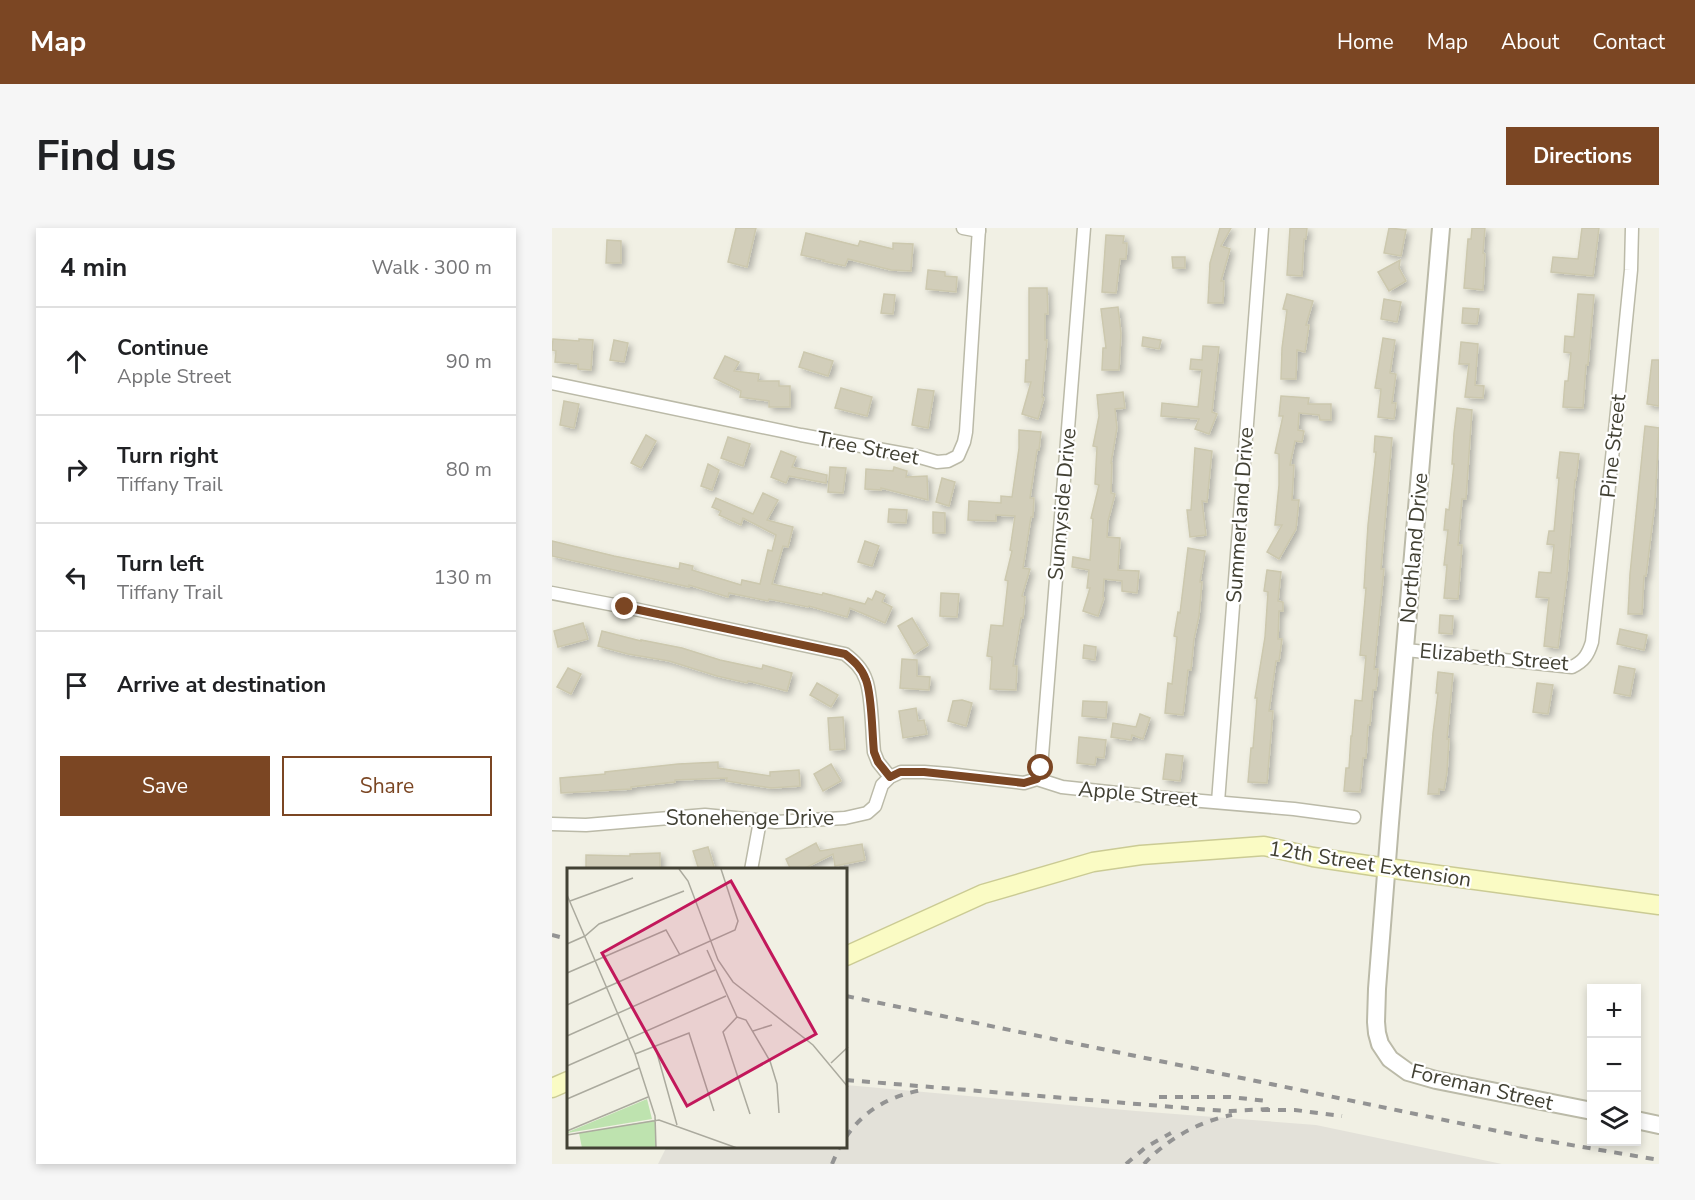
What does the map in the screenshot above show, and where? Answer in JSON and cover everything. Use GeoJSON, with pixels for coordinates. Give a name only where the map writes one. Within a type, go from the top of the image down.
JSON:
{"type":"FeatureCollection","features":[{"type":"Feature","properties":{"kind":"main road","name":"12th Street Extension"},"geometry":{"type":"LineString","coordinates":[[848,955],[983,894],[1093,862],[1141,855],[1264,846],[1313,857],[1659,905]]}},
{"type":"Feature","properties":{"kind":"main road"},"geometry":{"type":"LineString","coordinates":[[552,1088],[567,1081]]}},
{"type":"Feature","properties":{"kind":"street"},"geometry":{"type":"LineString","coordinates":[[963,228],[979,230]]}},
{"type":"Feature","properties":{"kind":"street","name":"Sunnyside Drive"},"geometry":{"type":"LineString","coordinates":[[1037,779],[1041,768],[1084,228]]}},
{"type":"Feature","properties":{"kind":"street","name":"Summerland Drive"},"geometry":{"type":"LineString","coordinates":[[1218,802],[1262,228]]}},
{"type":"Feature","properties":{"kind":"street","name":"Northland Drive"},"geometry":{"type":"LineString","coordinates":[[1387,868],[1441,228]]}},
{"type":"Feature","properties":{"kind":"street","name":"Pine Street"},"geometry":{"type":"LineString","coordinates":[[1582,662],[1592,642],[1631,270],[1632,228]]}},
{"type":"Feature","properties":{"kind":"street","name":"Tree Street"},"geometry":{"type":"LineString","coordinates":[[552,383],[937,462],[948,461],[958,456],[964,442],[968,421],[979,230]]}},
{"type":"Feature","properties":{"kind":"street"},"geometry":{"type":"LineString","coordinates":[[552,593],[845,654],[861,669],[867,681],[874,752],[878,762],[890,777]]}},
{"type":"Feature","properties":{"kind":"street","name":"Elizabeth Street"},"geometry":{"type":"LineString","coordinates":[[1406,650],[1572,667],[1582,662]]}},
{"type":"Feature","properties":{"kind":"street","name":"Apple Street"},"geometry":{"type":"LineString","coordinates":[[890,777],[900,772],[924,772],[1024,783],[1037,779],[1062,787],[1353,817]]}},
{"type":"Feature","properties":{"kind":"street","name":"Stonehenge Drive"},"geometry":{"type":"LineString","coordinates":[[552,824],[586,825],[705,815],[760,821],[834,819],[867,813],[875,806],[882,785],[890,777]]}},
{"type":"Feature","properties":{"kind":"street"},"geometry":{"type":"LineString","coordinates":[[751,868],[760,821]]}},
{"type":"Feature","properties":{"kind":"street","name":"Foreman Street"},"geometry":{"type":"LineString","coordinates":[[1387,868],[1376,1022],[1380,1044],[1390,1059],[1420,1076],[1587,1110]]}},
{"type":"Feature","properties":{"kind":"street"},"geometry":{"type":"LineString","coordinates":[[1641,1121],[1659,1125]]}},
{"type":"Feature","properties":{"kind":"shaded area"},"geometry":{"type":"Polygon","coordinates":[[[848,1085],[1316,1125],[1502,1164],[658,1164],[666,1149],[848,1149],[848,1085]]]}},
{"type":"Feature","properties":{"kind":"building"},"geometry":{"type":"Polygon","coordinates":[[[736,228],[756,228],[747,267],[728,262],[736,228]]]}},
{"type":"Feature","properties":{"kind":"building"},"geometry":{"type":"Polygon","coordinates":[[[1220,228],[1231,228],[1221,246],[1230,249],[1221,281],[1224,281],[1223,303],[1208,303],[1210,263],[1220,228]]]}},
{"type":"Feature","properties":{"kind":"building"},"geometry":{"type":"Polygon","coordinates":[[[1290,228],[1307,228],[1306,239],[1304,239],[1302,276],[1287,275],[1290,228]]]}},
{"type":"Feature","properties":{"kind":"building"},"geometry":{"type":"Polygon","coordinates":[[[1389,228],[1406,230],[1401,256],[1384,253],[1389,228]]]}},
{"type":"Feature","properties":{"kind":"building"},"geometry":{"type":"Polygon","coordinates":[[[1472,228],[1485,228],[1483,290],[1464,288],[1468,239],[1471,239],[1472,228]]]}},
{"type":"Feature","properties":{"kind":"building"},"geometry":{"type":"Polygon","coordinates":[[[1582,228],[1599,228],[1593,276],[1551,272],[1553,257],[1578,259],[1582,228]]]}},
{"type":"Feature","properties":{"kind":"building"},"geometry":{"type":"Polygon","coordinates":[[[806,233],[858,246],[860,241],[893,249],[893,243],[913,244],[911,271],[891,270],[848,259],[845,266],[801,255],[806,233]]]}},
{"type":"Feature","properties":{"kind":"building"},"geometry":{"type":"Polygon","coordinates":[[[1106,235],[1124,236],[1123,243],[1127,243],[1126,259],[1120,259],[1116,293],[1102,292],[1106,235]]]}},
{"type":"Feature","properties":{"kind":"building"},"geometry":{"type":"Polygon","coordinates":[[[607,240],[621,241],[621,263],[606,263],[607,240]]]}},
{"type":"Feature","properties":{"kind":"building"},"geometry":{"type":"Polygon","coordinates":[[[1172,257],[1185,257],[1185,268],[1173,268],[1172,257]]]}},
{"type":"Feature","properties":{"kind":"building"},"geometry":{"type":"Polygon","coordinates":[[[1400,260],[1399,268],[1406,281],[1389,291],[1378,272],[1400,260]]]}},
{"type":"Feature","properties":{"kind":"building"},"geometry":{"type":"Polygon","coordinates":[[[928,270],[945,272],[945,276],[957,277],[956,292],[926,289],[928,270]]]}},
{"type":"Feature","properties":{"kind":"building"},"geometry":{"type":"Polygon","coordinates":[[[1029,288],[1047,288],[1048,314],[1045,314],[1045,340],[1047,340],[1042,397],[1044,398],[1038,419],[1022,414],[1031,382],[1025,382],[1026,360],[1029,360],[1029,288]]]}},
{"type":"Feature","properties":{"kind":"building"},"geometry":{"type":"Polygon","coordinates":[[[884,294],[895,295],[893,314],[881,313],[884,294]]]}},
{"type":"Feature","properties":{"kind":"building"},"geometry":{"type":"Polygon","coordinates":[[[1287,294],[1313,301],[1306,325],[1309,325],[1305,352],[1297,350],[1296,379],[1281,379],[1287,310],[1283,309],[1287,294]]]}},
{"type":"Feature","properties":{"kind":"building"},"geometry":{"type":"Polygon","coordinates":[[[1578,294],[1594,295],[1583,408],[1563,407],[1565,381],[1568,381],[1571,353],[1564,352],[1565,336],[1574,337],[1578,294]]]}},
{"type":"Feature","properties":{"kind":"building"},"geometry":{"type":"Polygon","coordinates":[[[1384,299],[1401,302],[1397,322],[1381,319],[1384,299]]]}},
{"type":"Feature","properties":{"kind":"building"},"geometry":{"type":"Polygon","coordinates":[[[1118,307],[1121,333],[1119,370],[1102,370],[1103,348],[1106,348],[1101,309],[1118,307]]]}},
{"type":"Feature","properties":{"kind":"building"},"geometry":{"type":"Polygon","coordinates":[[[1463,308],[1479,309],[1477,324],[1462,323],[1463,308]]]}},
{"type":"Feature","properties":{"kind":"building"},"geometry":{"type":"Polygon","coordinates":[[[1143,337],[1161,340],[1159,349],[1142,346],[1143,337]]]}},
{"type":"Feature","properties":{"kind":"building"},"geometry":{"type":"Polygon","coordinates":[[[1383,338],[1395,340],[1390,373],[1396,374],[1392,403],[1396,403],[1394,419],[1378,417],[1381,389],[1375,388],[1383,338]]]}},
{"type":"Feature","properties":{"kind":"building"},"geometry":{"type":"Polygon","coordinates":[[[553,339],[593,340],[591,370],[578,369],[578,364],[555,362],[556,351],[552,350],[553,339]]]}},
{"type":"Feature","properties":{"kind":"building"},"geometry":{"type":"Polygon","coordinates":[[[614,340],[628,343],[624,362],[610,360],[614,340]]]}},
{"type":"Feature","properties":{"kind":"building"},"geometry":{"type":"Polygon","coordinates":[[[1461,342],[1478,344],[1475,385],[1484,386],[1483,398],[1465,397],[1469,364],[1459,364],[1461,342]]]}},
{"type":"Feature","properties":{"kind":"building"},"geometry":{"type":"Polygon","coordinates":[[[1203,346],[1219,347],[1212,412],[1217,414],[1209,434],[1195,429],[1199,419],[1161,416],[1162,403],[1198,407],[1202,370],[1190,369],[1191,359],[1202,360],[1203,346]]]}},
{"type":"Feature","properties":{"kind":"building"},"geometry":{"type":"Polygon","coordinates":[[[804,352],[833,361],[828,376],[799,367],[804,352]]]}},
{"type":"Feature","properties":{"kind":"building"},"geometry":{"type":"Polygon","coordinates":[[[725,356],[739,362],[734,371],[759,374],[758,381],[779,381],[779,386],[790,386],[790,407],[769,407],[769,401],[740,397],[741,391],[714,378],[725,356]]]}},
{"type":"Feature","properties":{"kind":"building"},"geometry":{"type":"Polygon","coordinates":[[[1652,360],[1659,360],[1659,406],[1647,404],[1652,360]]]}},
{"type":"Feature","properties":{"kind":"building"},"geometry":{"type":"Polygon","coordinates":[[[841,388],[872,397],[867,416],[835,408],[841,388]]]}},
{"type":"Feature","properties":{"kind":"building"},"geometry":{"type":"Polygon","coordinates":[[[918,389],[934,391],[928,428],[912,425],[918,389]]]}},
{"type":"Feature","properties":{"kind":"building"},"geometry":{"type":"Polygon","coordinates":[[[1123,392],[1125,408],[1115,409],[1117,428],[1111,463],[1111,493],[1115,494],[1108,521],[1107,537],[1120,538],[1118,570],[1139,571],[1137,593],[1122,591],[1122,581],[1104,579],[1104,598],[1098,616],[1083,611],[1090,588],[1087,588],[1089,570],[1072,567],[1073,557],[1090,560],[1093,519],[1091,518],[1099,485],[1095,484],[1097,447],[1093,446],[1099,416],[1097,395],[1123,392]]]}},
{"type":"Feature","properties":{"kind":"building"},"geometry":{"type":"Polygon","coordinates":[[[1281,396],[1309,398],[1308,404],[1331,404],[1331,420],[1320,420],[1319,415],[1299,413],[1298,430],[1304,431],[1302,442],[1295,441],[1290,465],[1294,465],[1292,500],[1299,500],[1296,529],[1279,559],[1267,552],[1282,525],[1275,525],[1279,454],[1275,453],[1283,416],[1279,416],[1281,396]]]}},
{"type":"Feature","properties":{"kind":"building"},"geometry":{"type":"Polygon","coordinates":[[[564,401],[579,404],[574,428],[560,425],[564,401]]]}},
{"type":"Feature","properties":{"kind":"building"},"geometry":{"type":"Polygon","coordinates":[[[1457,408],[1472,410],[1466,499],[1462,499],[1458,545],[1462,545],[1458,599],[1444,598],[1447,565],[1444,565],[1448,530],[1444,530],[1446,509],[1449,510],[1454,464],[1452,464],[1457,408]]]}},
{"type":"Feature","properties":{"kind":"building"},"geometry":{"type":"Polygon","coordinates":[[[1645,426],[1659,428],[1655,503],[1646,576],[1644,576],[1642,614],[1628,614],[1630,574],[1645,426]]]}},
{"type":"Feature","properties":{"kind":"building"},"geometry":{"type":"Polygon","coordinates":[[[1019,430],[1041,432],[1030,498],[1034,498],[1033,517],[1031,517],[1023,568],[1030,569],[1022,596],[1025,597],[1023,618],[1021,618],[1013,666],[1017,666],[1016,690],[990,689],[992,657],[987,656],[991,625],[1003,626],[1008,581],[1005,580],[1012,551],[1010,550],[1015,516],[996,515],[996,521],[968,520],[969,501],[1001,503],[1001,496],[1012,497],[1019,448],[1019,430]]]}},
{"type":"Feature","properties":{"kind":"building"},"geometry":{"type":"Polygon","coordinates":[[[646,435],[656,441],[641,468],[631,463],[646,435]]]}},
{"type":"Feature","properties":{"kind":"building"},"geometry":{"type":"Polygon","coordinates":[[[1375,436],[1392,438],[1381,569],[1384,569],[1374,669],[1378,669],[1376,690],[1373,690],[1370,725],[1368,725],[1366,758],[1363,758],[1360,792],[1344,791],[1346,768],[1349,768],[1355,700],[1362,701],[1366,656],[1360,655],[1366,588],[1364,588],[1368,525],[1376,452],[1374,452],[1375,436]]]}},
{"type":"Feature","properties":{"kind":"building"},"geometry":{"type":"Polygon","coordinates":[[[728,437],[750,444],[743,466],[721,458],[728,437]]]}},
{"type":"Feature","properties":{"kind":"building"},"geometry":{"type":"Polygon","coordinates":[[[1195,448],[1212,451],[1207,502],[1202,501],[1206,535],[1190,537],[1187,510],[1191,510],[1195,448]]]}},
{"type":"Feature","properties":{"kind":"building"},"geometry":{"type":"Polygon","coordinates":[[[781,451],[796,457],[792,467],[827,475],[826,483],[789,476],[786,483],[771,477],[781,451]]]}},
{"type":"Feature","properties":{"kind":"building"},"geometry":{"type":"Polygon","coordinates":[[[1560,452],[1579,454],[1558,648],[1544,646],[1549,598],[1536,597],[1539,572],[1551,573],[1554,545],[1547,544],[1549,531],[1554,531],[1560,452]]]}},
{"type":"Feature","properties":{"kind":"building"},"geometry":{"type":"Polygon","coordinates":[[[708,464],[719,470],[712,490],[701,486],[708,464]]]}},
{"type":"Feature","properties":{"kind":"building"},"geometry":{"type":"Polygon","coordinates":[[[830,467],[846,468],[843,493],[828,492],[830,467]]]}},
{"type":"Feature","properties":{"kind":"building"},"geometry":{"type":"Polygon","coordinates":[[[894,467],[907,471],[906,477],[927,476],[928,500],[881,488],[881,490],[865,489],[866,469],[893,471],[894,467]]]}},
{"type":"Feature","properties":{"kind":"building"},"geometry":{"type":"Polygon","coordinates":[[[942,478],[955,482],[949,506],[936,502],[942,478]]]}},
{"type":"Feature","properties":{"kind":"building"},"geometry":{"type":"Polygon","coordinates":[[[763,493],[778,500],[767,520],[793,527],[788,547],[783,546],[772,584],[822,595],[823,593],[865,604],[868,598],[872,600],[876,591],[885,595],[882,602],[892,607],[885,623],[850,608],[847,617],[809,606],[769,599],[768,601],[729,593],[728,597],[689,585],[689,587],[552,556],[552,541],[679,569],[680,563],[693,566],[692,570],[741,585],[742,580],[760,584],[768,550],[772,551],[776,535],[743,518],[741,525],[719,515],[721,511],[712,507],[716,498],[753,514],[763,493]]]}},
{"type":"Feature","properties":{"kind":"building"},"geometry":{"type":"Polygon","coordinates":[[[889,509],[907,510],[906,523],[888,522],[889,509]]]}},
{"type":"Feature","properties":{"kind":"building"},"geometry":{"type":"Polygon","coordinates":[[[933,512],[945,513],[945,533],[933,533],[933,512]]]}},
{"type":"Feature","properties":{"kind":"building"},"geometry":{"type":"Polygon","coordinates":[[[865,541],[879,546],[872,566],[858,562],[865,541]]]}},
{"type":"Feature","properties":{"kind":"building"},"geometry":{"type":"Polygon","coordinates":[[[1188,548],[1205,551],[1200,582],[1202,582],[1199,616],[1191,670],[1188,670],[1183,715],[1165,713],[1168,683],[1172,684],[1177,637],[1174,636],[1178,612],[1180,613],[1188,548]]]}},
{"type":"Feature","properties":{"kind":"building"},"geometry":{"type":"Polygon","coordinates":[[[1267,570],[1281,572],[1278,601],[1283,602],[1283,611],[1279,611],[1278,639],[1282,639],[1279,661],[1276,661],[1269,711],[1273,711],[1267,783],[1248,782],[1251,748],[1253,748],[1257,698],[1255,698],[1265,637],[1268,592],[1264,591],[1267,570]]]}},
{"type":"Feature","properties":{"kind":"building"},"geometry":{"type":"Polygon","coordinates":[[[941,593],[959,594],[957,617],[940,616],[941,593]]]}},
{"type":"Feature","properties":{"kind":"building"},"geometry":{"type":"Polygon","coordinates":[[[1440,615],[1453,616],[1452,634],[1439,633],[1440,615]]]}},
{"type":"Feature","properties":{"kind":"building"},"geometry":{"type":"Polygon","coordinates":[[[912,618],[928,645],[914,654],[898,626],[912,618]]]}},
{"type":"Feature","properties":{"kind":"building"},"geometry":{"type":"Polygon","coordinates":[[[583,623],[588,639],[558,647],[554,631],[583,623]]]}},
{"type":"Feature","properties":{"kind":"building"},"geometry":{"type":"Polygon","coordinates":[[[1620,629],[1647,635],[1644,650],[1617,644],[1620,629]]]}},
{"type":"Feature","properties":{"kind":"building"},"geometry":{"type":"Polygon","coordinates":[[[602,631],[682,648],[720,660],[762,669],[763,665],[792,673],[787,691],[748,681],[747,683],[669,661],[598,646],[602,631]]]}},
{"type":"Feature","properties":{"kind":"building"},"geometry":{"type":"Polygon","coordinates":[[[1084,645],[1096,647],[1095,660],[1083,658],[1084,645]]]}},
{"type":"Feature","properties":{"kind":"building"},"geometry":{"type":"Polygon","coordinates":[[[902,659],[917,660],[917,676],[930,677],[929,690],[900,688],[902,659]]]}},
{"type":"Feature","properties":{"kind":"building"},"geometry":{"type":"Polygon","coordinates":[[[1619,666],[1635,669],[1630,696],[1614,693],[1619,666]]]}},
{"type":"Feature","properties":{"kind":"building"},"geometry":{"type":"Polygon","coordinates":[[[568,668],[581,674],[571,694],[557,687],[568,668]]]}},
{"type":"Feature","properties":{"kind":"building"},"geometry":{"type":"Polygon","coordinates":[[[1438,672],[1453,674],[1447,739],[1449,739],[1447,772],[1444,790],[1439,789],[1439,794],[1428,794],[1438,693],[1436,693],[1438,672]]]}},
{"type":"Feature","properties":{"kind":"building"},"geometry":{"type":"Polygon","coordinates":[[[817,683],[838,695],[831,707],[810,695],[817,683]]]}},
{"type":"Feature","properties":{"kind":"building"},"geometry":{"type":"Polygon","coordinates":[[[1537,683],[1553,685],[1548,714],[1533,712],[1537,683]]]}},
{"type":"Feature","properties":{"kind":"building"},"geometry":{"type":"Polygon","coordinates":[[[962,700],[972,703],[966,726],[948,721],[953,701],[962,700]]]}},
{"type":"Feature","properties":{"kind":"building"},"geometry":{"type":"Polygon","coordinates":[[[1083,701],[1107,702],[1106,718],[1082,716],[1083,701]]]}},
{"type":"Feature","properties":{"kind":"building"},"geometry":{"type":"Polygon","coordinates":[[[916,708],[918,721],[924,720],[927,734],[903,738],[899,711],[916,708]]]}},
{"type":"Feature","properties":{"kind":"building"},"geometry":{"type":"Polygon","coordinates":[[[1140,714],[1150,718],[1143,739],[1132,735],[1131,740],[1111,737],[1113,723],[1136,727],[1140,714]]]}},
{"type":"Feature","properties":{"kind":"building"},"geometry":{"type":"Polygon","coordinates":[[[843,717],[845,749],[830,750],[828,718],[843,717]]]}},
{"type":"Feature","properties":{"kind":"building"},"geometry":{"type":"Polygon","coordinates":[[[1079,737],[1106,740],[1104,758],[1096,757],[1095,765],[1077,763],[1079,737]]]}},
{"type":"Feature","properties":{"kind":"building"},"geometry":{"type":"Polygon","coordinates":[[[1166,754],[1183,756],[1180,781],[1163,779],[1166,754]]]}},
{"type":"Feature","properties":{"kind":"building"},"geometry":{"type":"Polygon","coordinates":[[[718,762],[718,768],[770,776],[770,772],[799,770],[800,786],[771,788],[726,781],[727,778],[675,780],[675,782],[631,787],[631,789],[561,793],[560,778],[678,764],[718,762]]]}},
{"type":"Feature","properties":{"kind":"building"},"geometry":{"type":"Polygon","coordinates":[[[831,764],[841,781],[823,791],[814,774],[831,764]]]}},
{"type":"Feature","properties":{"kind":"building"},"geometry":{"type":"Polygon","coordinates":[[[816,843],[820,851],[862,844],[865,860],[835,866],[833,854],[805,868],[790,868],[786,859],[816,843]]]}},
{"type":"Feature","properties":{"kind":"building"},"geometry":{"type":"Polygon","coordinates":[[[708,847],[714,868],[698,868],[693,851],[708,847]]]}},
{"type":"Feature","properties":{"kind":"building"},"geometry":{"type":"Polygon","coordinates":[[[660,853],[660,868],[586,868],[586,855],[630,856],[630,854],[660,853]]]}},
{"type":"Feature","properties":{"kind":"railway"},"geometry":{"type":"LineString","coordinates":[[552,935],[567,939]]}},
{"type":"Feature","properties":{"kind":"railway"},"geometry":{"type":"LineString","coordinates":[[848,996],[1536,1139],[1659,1160]]}},
{"type":"Feature","properties":{"kind":"railway"},"geometry":{"type":"LineString","coordinates":[[848,1080],[1198,1109],[1230,1111],[1269,1109]]}},
{"type":"Feature","properties":{"kind":"railway"},"geometry":{"type":"LineString","coordinates":[[848,1134],[861,1119],[889,1100],[922,1090]]}},
{"type":"Feature","properties":{"kind":"railway"},"geometry":{"type":"LineString","coordinates":[[1159,1097],[1230,1097],[1267,1101]]}},
{"type":"Feature","properties":{"kind":"railway"},"geometry":{"type":"LineString","coordinates":[[1262,1110],[1295,1110],[1342,1116]]}},
{"type":"Feature","properties":{"kind":"railway"},"geometry":{"type":"LineString","coordinates":[[1144,1164],[1162,1147],[1184,1133],[1207,1122],[1232,1115]]}},
{"type":"Feature","properties":{"kind":"railway"},"geometry":{"type":"LineString","coordinates":[[1126,1164],[1146,1147],[1171,1133]]}},
{"type":"Feature","properties":{"kind":"railway"},"geometry":{"type":"LineString","coordinates":[[832,1164],[839,1149]]}},
{"type":"Feature","properties":{"kind":"route"},"geometry":{"type":"LineString","coordinates":[[625,607],[845,654],[861,669],[867,681],[874,752],[878,762],[890,777],[900,772],[924,772],[1024,783],[1037,779],[1041,768]]}}]}
